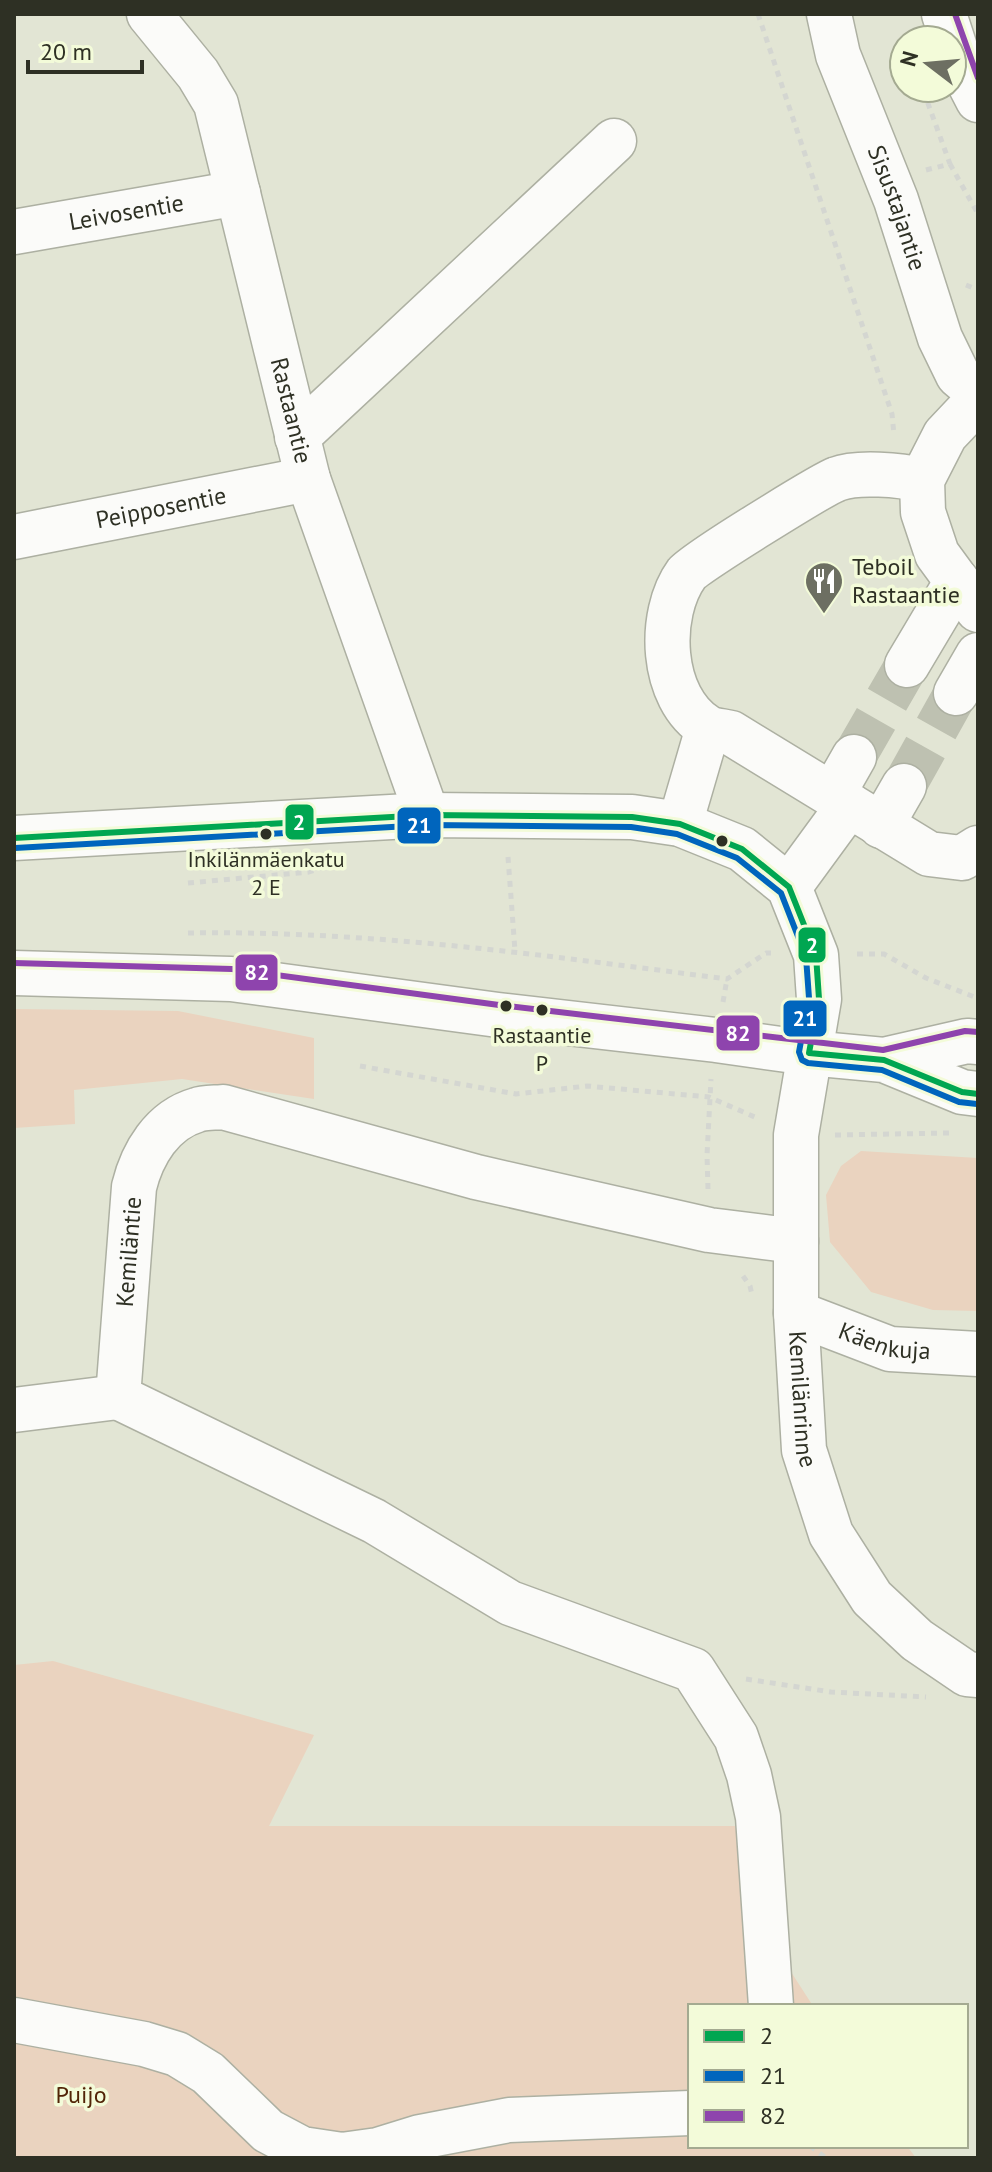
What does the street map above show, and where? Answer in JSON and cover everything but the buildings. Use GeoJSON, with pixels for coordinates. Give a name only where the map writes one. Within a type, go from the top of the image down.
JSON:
{"type":"FeatureCollection","features":[{"type":"Feature","properties":{"kind":"street","name":"Rastaantie"},"geometry":{"type":"LineString","coordinates":[[149,14],[198,74],[216,104],[308,479],[427,815]]}},
{"type":"Feature","properties":{"kind":"street","name":"Sisustajantie"},"geometry":{"type":"LineString","coordinates":[[829,14],[838,55],[896,200],[940,338],[958,375],[978,392]]}},
{"type":"Feature","properties":{"kind":"street"},"geometry":{"type":"LineString","coordinates":[[944,14],[962,69],[978,100]]}},
{"type":"Feature","properties":{"kind":"street"},"geometry":{"type":"LineString","coordinates":[[297,437],[614,141]]}},
{"type":"Feature","properties":{"kind":"street","name":"Leivosentie"},"geometry":{"type":"LineString","coordinates":[[14,232],[238,193]]}},
{"type":"Feature","properties":{"kind":"street"},"geometry":{"type":"LineString","coordinates":[[978,400],[910,477],[838,478],[688,569],[672,598],[666,649],[682,702],[708,728],[731,733],[929,854],[962,858],[978,848]]}},
{"type":"Feature","properties":{"kind":"street"},"geometry":{"type":"LineString","coordinates":[[907,665],[967,596],[937,554],[910,477]]}},
{"type":"Feature","properties":{"kind":"street","name":"Peipposentie"},"geometry":{"type":"LineString","coordinates":[[14,537],[308,479]]}},
{"type":"Feature","properties":{"kind":"street"},"geometry":{"type":"LineString","coordinates":[[956,693],[978,655]]}},
{"type":"Feature","properties":{"kind":"street"},"geometry":{"type":"LineString","coordinates":[[680,824],[708,728]]}},
{"type":"Feature","properties":{"kind":"street"},"geometry":{"type":"LineString","coordinates":[[854,757],[854,809]]}},
{"type":"Feature","properties":{"kind":"street"},"geometry":{"type":"LineString","coordinates":[[14,838],[427,815],[632,817],[680,824],[742,849],[789,887],[854,809],[904,786]]}},
{"type":"Feature","properties":{"kind":"street","name":"Kemilänrinne"},"geometry":{"type":"LineString","coordinates":[[789,887],[816,955],[819,999],[796,1135],[796,1313],[804,1450],[831,1534],[872,1598],[917,1640],[967,1674],[978,1675]]}},
{"type":"Feature","properties":{"kind":"street"},"geometry":{"type":"LineString","coordinates":[[14,973],[231,979],[884,1060],[962,1092],[978,1094]]}},
{"type":"Feature","properties":{"kind":"street"},"geometry":{"type":"LineString","coordinates":[[884,1060],[967,1041],[978,1042]]}},
{"type":"Feature","properties":{"kind":"street","name":"Kemiläntie"},"geometry":{"type":"LineString","coordinates":[[118,1397],[134,1187],[140,1164],[152,1143],[176,1119],[198,1110],[223,1107],[476,1177],[709,1230],[796,1241]]}},
{"type":"Feature","properties":{"kind":"street","name":"Käenkuja"},"geometry":{"type":"LineString","coordinates":[[796,1313],[890,1349],[978,1354]]}},
{"type":"Feature","properties":{"kind":"street"},"geometry":{"type":"LineString","coordinates":[[14,1410],[118,1397],[374,1521],[510,1603],[693,1670],[736,1737],[749,1775],[758,1817],[771,2004]]}},
{"type":"Feature","properties":{"kind":"street"},"geometry":{"type":"LineString","coordinates":[[14,2020],[144,2044],[177,2054],[208,2073],[268,2131],[302,2149],[342,2155],[378,2150],[420,2137],[509,2120],[688,2113]]}},
{"type":"Feature","properties":{"kind":"path"},"geometry":{"type":"LineString","coordinates":[[758,14],[892,414],[910,477]]}},
{"type":"Feature","properties":{"kind":"path"},"geometry":{"type":"LineString","coordinates":[[928,104],[950,164],[978,214]]}},
{"type":"Feature","properties":{"kind":"path"},"geometry":{"type":"LineString","coordinates":[[917,172],[950,164]]}},
{"type":"Feature","properties":{"kind":"path"},"geometry":{"type":"LineString","coordinates":[[507,848],[515,951]]}},
{"type":"Feature","properties":{"kind":"path"},"geometry":{"type":"LineString","coordinates":[[182,933],[258,932],[515,951],[727,979],[766,953]]}},
{"type":"Feature","properties":{"kind":"path"},"geometry":{"type":"LineString","coordinates":[[884,954],[926,978],[978,998]]}},
{"type":"Feature","properties":{"kind":"path"},"geometry":{"type":"LineString","coordinates":[[360,1066],[516,1094],[587,1086],[709,1097]]}},
{"type":"Feature","properties":{"kind":"path"},"geometry":{"type":"LineString","coordinates":[[693,1670],[831,1692],[931,1698]]}},
{"type":"Feature","properties":{"kind":"green space"},"geometry":{"type":"Polygon","coordinates":[[[14,1009],[178,1011],[314,1038],[314,1099],[182,1079],[74,1090],[75,1124],[14,1128],[14,1009]]]}},
{"type":"Feature","properties":{"kind":"green space"},"geometry":{"type":"Polygon","coordinates":[[[861,1151],[978,1158],[978,1311],[933,1310],[871,1292],[830,1242],[826,1195],[841,1166],[861,1151]]]}},
{"type":"Feature","properties":{"kind":"green space","name":"Puijo"},"geometry":{"type":"Polygon","coordinates":[[[53,1661],[314,1735],[269,1826],[735,1826],[782,1958],[812,2004],[688,2004],[688,2148],[908,2148],[916,2158],[14,2158],[14,1665],[53,1661]]]}},
{"type":"Feature","properties":{"kind":"tunnel"},"geometry":{"type":"LineString","coordinates":[[854,757],[907,665]]}},
{"type":"Feature","properties":{"kind":"tunnel"},"geometry":{"type":"LineString","coordinates":[[904,786],[956,693]]}},
{"type":"Feature","properties":{"kind":"transit line","name":"82"},"geometry":{"type":"LineString","coordinates":[[955,14],[978,78]]}},
{"type":"Feature","properties":{"kind":"transit line","name":"2"},"geometry":{"type":"LineString","coordinates":[[14,838],[427,815],[632,817],[680,824],[742,849],[789,887],[816,955],[819,999],[809,1053],[884,1060],[962,1092],[978,1094]]}},
{"type":"Feature","properties":{"kind":"transit line","name":"21"},"geometry":{"type":"LineString","coordinates":[[15,848],[427,825],[631,827],[677,834],[737,858],[781,893],[806,957],[809,998],[799,1052],[802,1060],[882,1070],[959,1102],[977,1104]]}},
{"type":"Feature","properties":{"kind":"transit line","name":"82"},"geometry":{"type":"LineString","coordinates":[[14,963],[232,969],[499,1005],[883,1050],[965,1031],[978,1032]]}},
{"type":"Feature","properties":{"kind":"place","name":"Teboil Rastaantie"},"geometry":{"type":"Point","coordinates":[824,615]}},
{"type":"Feature","properties":{"kind":"place","name":"Inkilänmäenkatu 2 E"},"geometry":{"type":"Point","coordinates":[266,834]}},
{"type":"Feature","properties":{"kind":"place","name":"Rastaantie P"},"geometry":{"type":"Point","coordinates":[542,1010]}}]}
